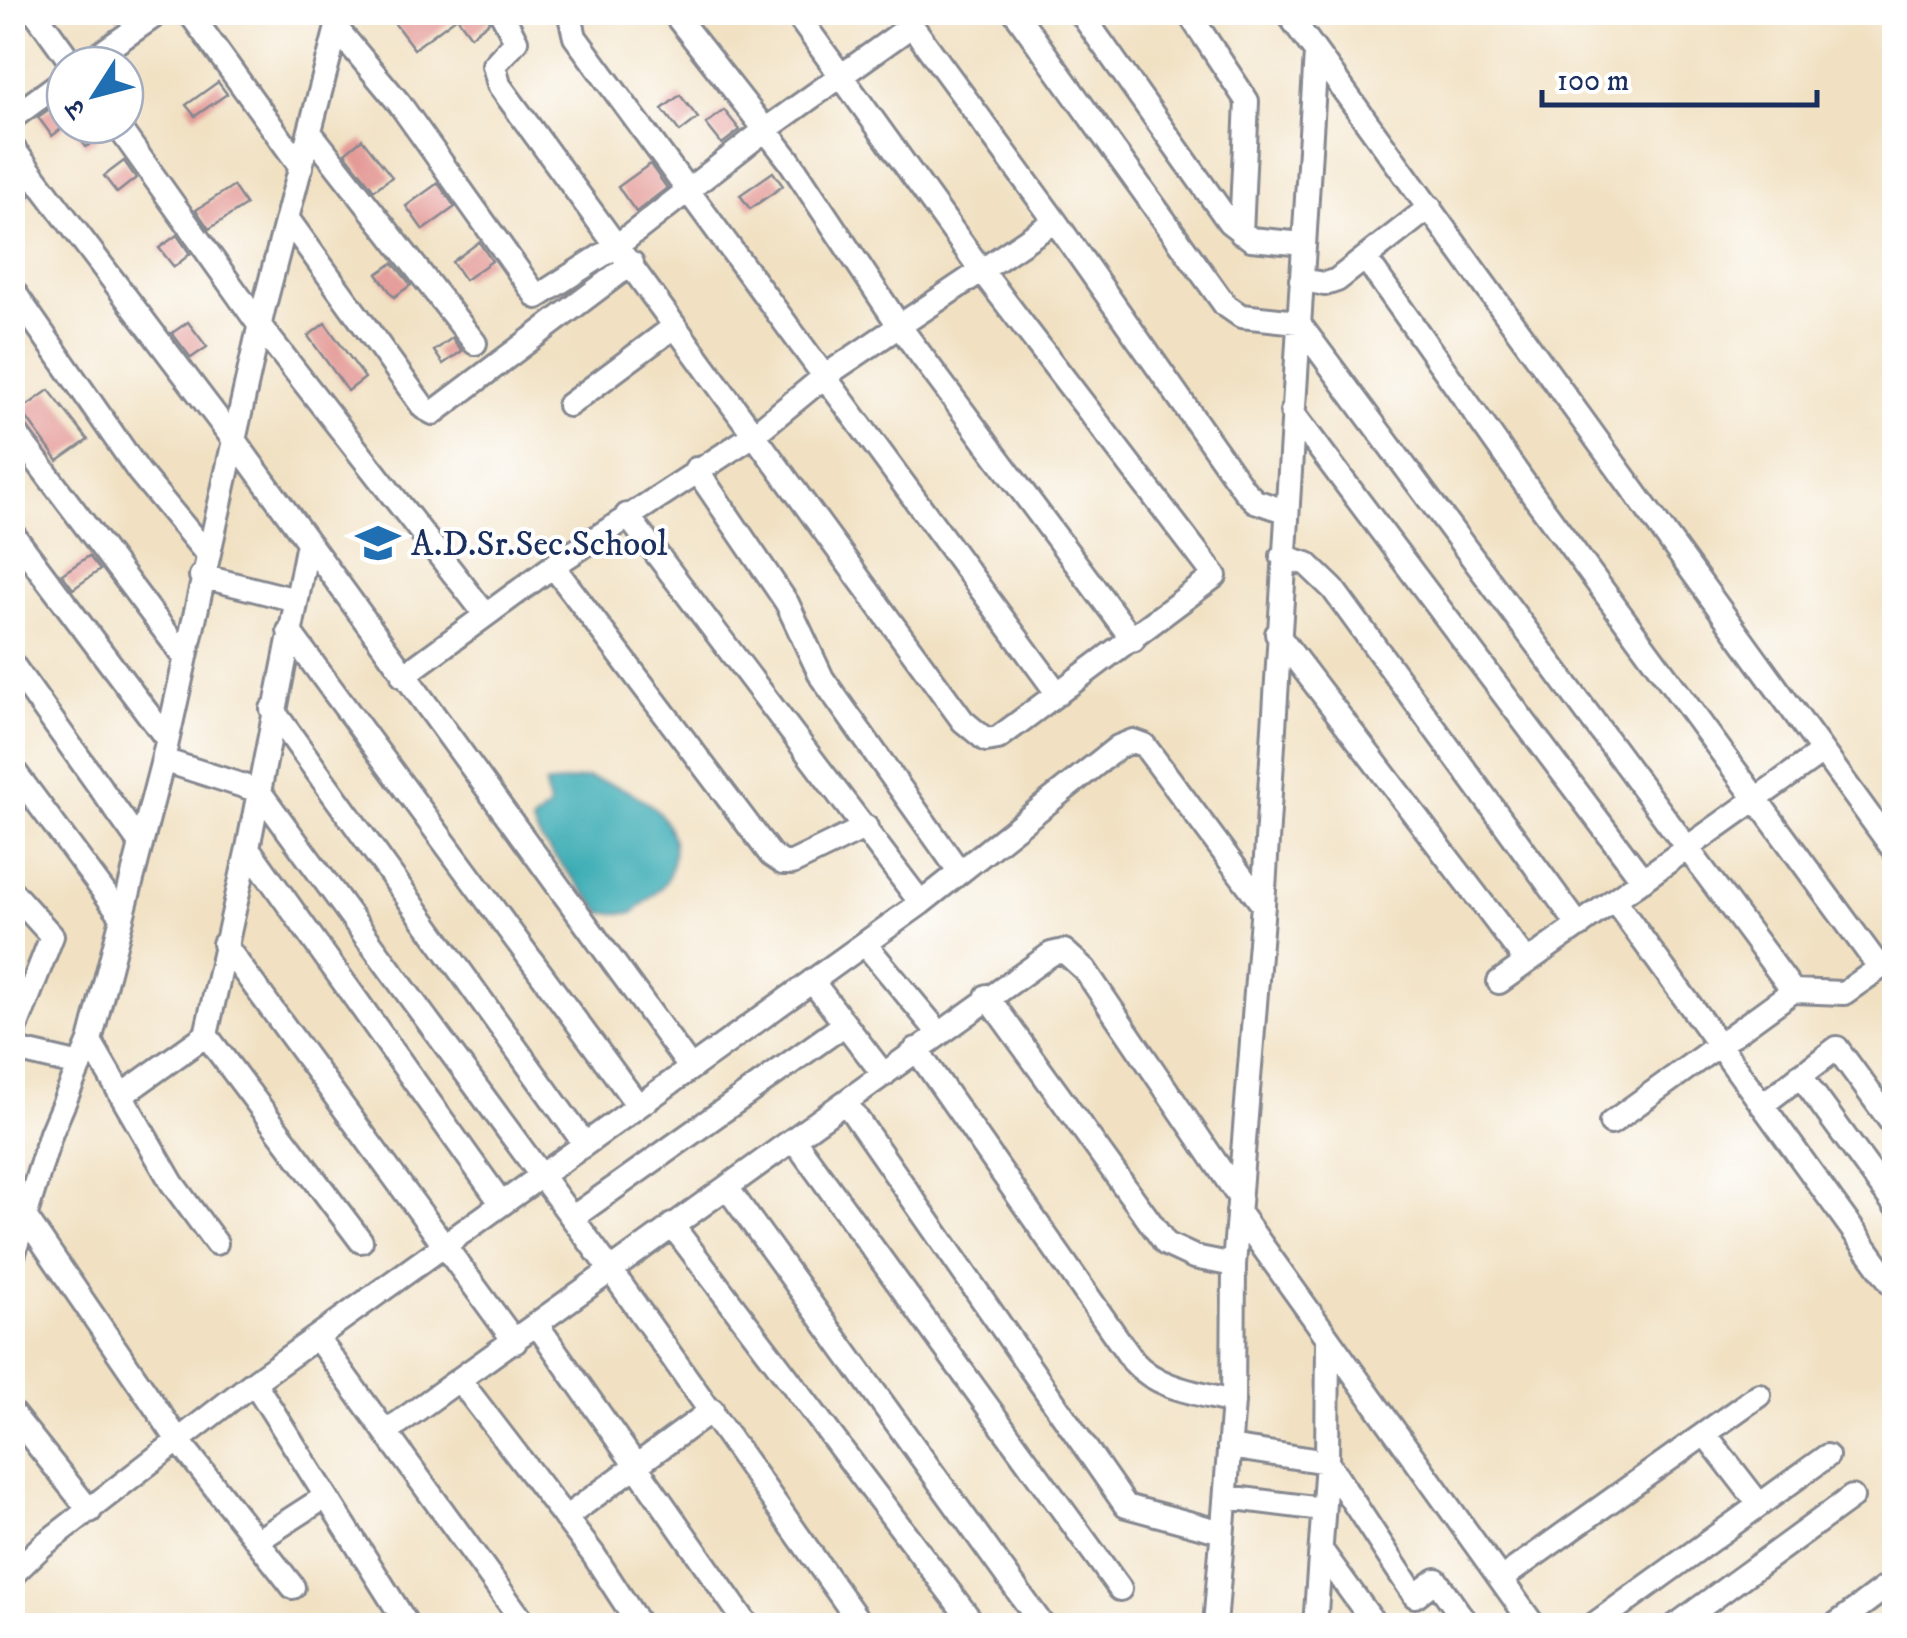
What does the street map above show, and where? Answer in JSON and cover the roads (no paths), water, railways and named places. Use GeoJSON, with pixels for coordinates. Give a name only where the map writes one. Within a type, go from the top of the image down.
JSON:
{"type":"FeatureCollection","features":[{"type":"Feature","properties":{"kind":"street"},"geometry":{"type":"LineString","coordinates":[[35,12],[59,45]]}},
{"type":"Feature","properties":{"kind":"street"},"geometry":{"type":"LineString","coordinates":[[113,45],[160,12]]}},
{"type":"Feature","properties":{"kind":"street"},"geometry":{"type":"LineString","coordinates":[[190,12],[301,167]]}},
{"type":"Feature","properties":{"kind":"street"},"geometry":{"type":"LineString","coordinates":[[501,12],[516,41],[494,65],[494,76],[752,436],[975,733],[986,740],[998,738],[1215,576],[982,270],[795,12]]}},
{"type":"Feature","properties":{"kind":"street"},"geometry":{"type":"LineString","coordinates":[[569,12],[575,37],[1058,694]]}},
{"type":"Feature","properties":{"kind":"street"},"geometry":{"type":"LineString","coordinates":[[674,12],[765,130],[900,327],[1133,640]]}},
{"type":"Feature","properties":{"kind":"street"},"geometry":{"type":"LineString","coordinates":[[1015,12],[1225,304],[1241,316],[1298,322],[1793,991]]}},
{"type":"Feature","properties":{"kind":"street"},"geometry":{"type":"LineString","coordinates":[[1080,12],[1241,233],[1251,238],[1304,244]]}},
{"type":"Feature","properties":{"kind":"street"},"geometry":{"type":"LineString","coordinates":[[1188,12],[1247,101],[1241,233]]}},
{"type":"Feature","properties":{"kind":"street"},"geometry":{"type":"LineString","coordinates":[[1287,12],[1894,850]]}},
{"type":"Feature","properties":{"kind":"street"},"geometry":{"type":"LineString","coordinates":[[287,218],[432,414],[625,254],[688,191],[840,76],[906,19],[1056,221],[1244,490],[1255,500],[1285,512]]}},
{"type":"Feature","properties":{"kind":"street"},"geometry":{"type":"LineString","coordinates":[[339,21],[537,297],[625,254]]}},
{"type":"Feature","properties":{"kind":"street"},"geometry":{"type":"LineString","coordinates":[[12,1259],[18,1206],[90,1041],[165,750],[183,655],[260,326],[339,21]]}},
{"type":"Feature","properties":{"kind":"street"},"geometry":{"type":"LineString","coordinates":[[1215,1626],[1233,1402],[1234,1265],[1263,905],[1316,52]]}},
{"type":"Feature","properties":{"kind":"street"},"geometry":{"type":"LineString","coordinates":[[12,118],[45,94]]}},
{"type":"Feature","properties":{"kind":"street"},"geometry":{"type":"LineString","coordinates":[[310,132],[475,343]]}},
{"type":"Feature","properties":{"kind":"street"},"geometry":{"type":"LineString","coordinates":[[131,145],[260,326],[486,615]]}},
{"type":"Feature","properties":{"kind":"street"},"geometry":{"type":"LineString","coordinates":[[12,146],[234,440],[689,1066]]}},
{"type":"Feature","properties":{"kind":"street"},"geometry":{"type":"LineString","coordinates":[[1301,280],[1330,283],[1430,207]]}},
{"type":"Feature","properties":{"kind":"street"},"geometry":{"type":"LineString","coordinates":[[403,676],[553,566],[752,436],[826,376],[1056,221]]}},
{"type":"Feature","properties":{"kind":"street"},"geometry":{"type":"LineString","coordinates":[[1366,259],[1756,799],[1887,963],[1844,993],[1793,991],[1611,1123]]}},
{"type":"Feature","properties":{"kind":"street"},"geometry":{"type":"LineString","coordinates":[[12,288],[204,565],[296,600]]}},
{"type":"Feature","properties":{"kind":"street"},"geometry":{"type":"LineString","coordinates":[[568,405],[676,326]]}},
{"type":"Feature","properties":{"kind":"street"},"geometry":{"type":"LineString","coordinates":[[1292,412],[1643,880]]}},
{"type":"Feature","properties":{"kind":"street"},"geometry":{"type":"LineString","coordinates":[[12,428],[183,655]]}},
{"type":"Feature","properties":{"kind":"street"},"geometry":{"type":"LineString","coordinates":[[696,469],[787,604],[822,678],[959,871]]}},
{"type":"Feature","properties":{"kind":"street"},"geometry":{"type":"LineString","coordinates":[[628,515],[921,903]]}},
{"type":"Feature","properties":{"kind":"street"},"geometry":{"type":"LineString","coordinates":[[12,533],[165,750],[259,791],[712,1410],[862,1626]]}},
{"type":"Feature","properties":{"kind":"street"},"geometry":{"type":"LineString","coordinates":[[122,1094],[206,1035],[248,848],[272,710],[308,543]]}},
{"type":"Feature","properties":{"kind":"street"},"geometry":{"type":"LineString","coordinates":[[1282,556],[1308,564],[1333,588],[1579,926]]}},
{"type":"Feature","properties":{"kind":"street"},"geometry":{"type":"LineString","coordinates":[[553,566],[772,856],[783,864],[792,863],[866,827]]}},
{"type":"Feature","properties":{"kind":"street"},"geometry":{"type":"LineString","coordinates":[[290,631],[637,1104]]}},
{"type":"Feature","properties":{"kind":"street"},"geometry":{"type":"LineString","coordinates":[[1277,634],[1528,962]]}},
{"type":"Feature","properties":{"kind":"street"},"geometry":{"type":"LineString","coordinates":[[12,664],[139,842]]}},
{"type":"Feature","properties":{"kind":"street"},"geometry":{"type":"LineString","coordinates":[[272,710],[584,1143]]}},
{"type":"Feature","properties":{"kind":"street"},"geometry":{"type":"LineString","coordinates":[[12,1575],[254,1382],[446,1248],[689,1066],[921,903],[1095,762],[1134,741],[1144,746],[1263,905]]}},
{"type":"Feature","properties":{"kind":"street"},"geometry":{"type":"LineString","coordinates":[[1499,982],[1822,752]]}},
{"type":"Feature","properties":{"kind":"street"},"geometry":{"type":"LineString","coordinates":[[12,768],[121,915]]}},
{"type":"Feature","properties":{"kind":"street"},"geometry":{"type":"LineString","coordinates":[[248,848],[502,1204]]}},
{"type":"Feature","properties":{"kind":"street"},"geometry":{"type":"LineString","coordinates":[[12,892],[52,936],[12,1038]]}},
{"type":"Feature","properties":{"kind":"street"},"geometry":{"type":"LineString","coordinates":[[1614,900],[1894,1287]]}},
{"type":"Feature","properties":{"kind":"street"},"geometry":{"type":"LineString","coordinates":[[224,944],[515,1342]]}},
{"type":"Feature","properties":{"kind":"street"},"geometry":{"type":"LineString","coordinates":[[865,944],[939,1034]]}},
{"type":"Feature","properties":{"kind":"street"},"geometry":{"type":"LineString","coordinates":[[386,1432],[461,1382],[672,1225],[795,1142],[987,996],[1051,954],[1064,951],[1076,958],[1328,1338],[1534,1626]]}},
{"type":"Feature","properties":{"kind":"street"},"geometry":{"type":"LineString","coordinates":[[812,982],[884,1075]]}},
{"type":"Feature","properties":{"kind":"street"},"geometry":{"type":"LineString","coordinates":[[987,996],[1166,1244],[1194,1258],[1234,1265]]}},
{"type":"Feature","properties":{"kind":"street"},"geometry":{"type":"LineString","coordinates":[[572,1218],[845,1024]]}},
{"type":"Feature","properties":{"kind":"street"},"geometry":{"type":"LineString","coordinates":[[206,1035],[361,1241]]}},
{"type":"Feature","properties":{"kind":"street"},"geometry":{"type":"LineString","coordinates":[[90,1041],[172,1183],[216,1243]]}},
{"type":"Feature","properties":{"kind":"street"},"geometry":{"type":"LineString","coordinates":[[1762,1105],[1837,1048],[1894,1126]]}},
{"type":"Feature","properties":{"kind":"street"},"geometry":{"type":"LineString","coordinates":[[12,1049],[80,1065]]}},
{"type":"Feature","properties":{"kind":"street"},"geometry":{"type":"LineString","coordinates":[[916,1049],[1132,1362],[1144,1374],[1169,1386],[1233,1402]]}},
{"type":"Feature","properties":{"kind":"street"},"geometry":{"type":"LineString","coordinates":[[1800,1076],[1894,1204]]}},
{"type":"Feature","properties":{"kind":"street"},"geometry":{"type":"LineString","coordinates":[[846,1102],[1126,1506],[1222,1532]]}},
{"type":"Feature","properties":{"kind":"street"},"geometry":{"type":"LineString","coordinates":[[795,1142],[1120,1590]]}},
{"type":"Feature","properties":{"kind":"street"},"geometry":{"type":"LineString","coordinates":[[728,1189],[1044,1626]]}},
{"type":"Feature","properties":{"kind":"street"},"geometry":{"type":"LineString","coordinates":[[18,1206],[178,1440],[293,1586]]}},
{"type":"Feature","properties":{"kind":"street"},"geometry":{"type":"LineString","coordinates":[[672,1225],[975,1626]]}},
{"type":"Feature","properties":{"kind":"street"},"geometry":{"type":"LineString","coordinates":[[538,1326],[748,1626]]}},
{"type":"Feature","properties":{"kind":"street"},"geometry":{"type":"LineString","coordinates":[[1317,1624],[1328,1338]]}},
{"type":"Feature","properties":{"kind":"street"},"geometry":{"type":"LineString","coordinates":[[318,1339],[526,1626]]}},
{"type":"Feature","properties":{"kind":"street"},"geometry":{"type":"LineString","coordinates":[[254,1382],[408,1626]]}},
{"type":"Feature","properties":{"kind":"street"},"geometry":{"type":"LineString","coordinates":[[461,1382],[640,1626]]}},
{"type":"Feature","properties":{"kind":"street"},"geometry":{"type":"LineString","coordinates":[[1501,1579],[1759,1395]]}},
{"type":"Feature","properties":{"kind":"street"},"geometry":{"type":"LineString","coordinates":[[564,1518],[712,1410]]}},
{"type":"Feature","properties":{"kind":"street"},"geometry":{"type":"LineString","coordinates":[[12,1413],[90,1511]]}},
{"type":"Feature","properties":{"kind":"street"},"geometry":{"type":"LineString","coordinates":[[1705,1434],[1759,1504]]}},
{"type":"Feature","properties":{"kind":"street"},"geometry":{"type":"LineString","coordinates":[[1230,1447],[1326,1462],[1415,1596],[1436,1580],[1468,1626]]}},
{"type":"Feature","properties":{"kind":"street"},"geometry":{"type":"LineString","coordinates":[[1592,1626],[1827,1456]]}},
{"type":"Feature","properties":{"kind":"street"},"geometry":{"type":"LineString","coordinates":[[1227,1496],[1322,1509]]}},
{"type":"Feature","properties":{"kind":"street"},"geometry":{"type":"LineString","coordinates":[[257,1541],[325,1497]]}},
{"type":"Feature","properties":{"kind":"street"},"geometry":{"type":"LineString","coordinates":[[1675,1626],[1852,1497]]}},
{"type":"Feature","properties":{"kind":"street"},"geometry":{"type":"LineString","coordinates":[[1321,1550],[1376,1626]]}},
{"type":"Feature","properties":{"kind":"street"},"geometry":{"type":"LineString","coordinates":[[1834,1626],[1894,1581]]}},
{"type":"Feature","properties":{"kind":"water"},"geometry":{"type":"Polygon","coordinates":[[[587,778],[641,798],[666,823],[672,839],[673,858],[667,879],[633,913],[603,913],[543,843],[532,823],[549,807],[545,785],[587,778]]]}},
{"type":"Feature","properties":{"kind":"place","name":"A.D.Sr.Sec.School"},"geometry":{"type":"Point","coordinates":[378,543]}}]}
